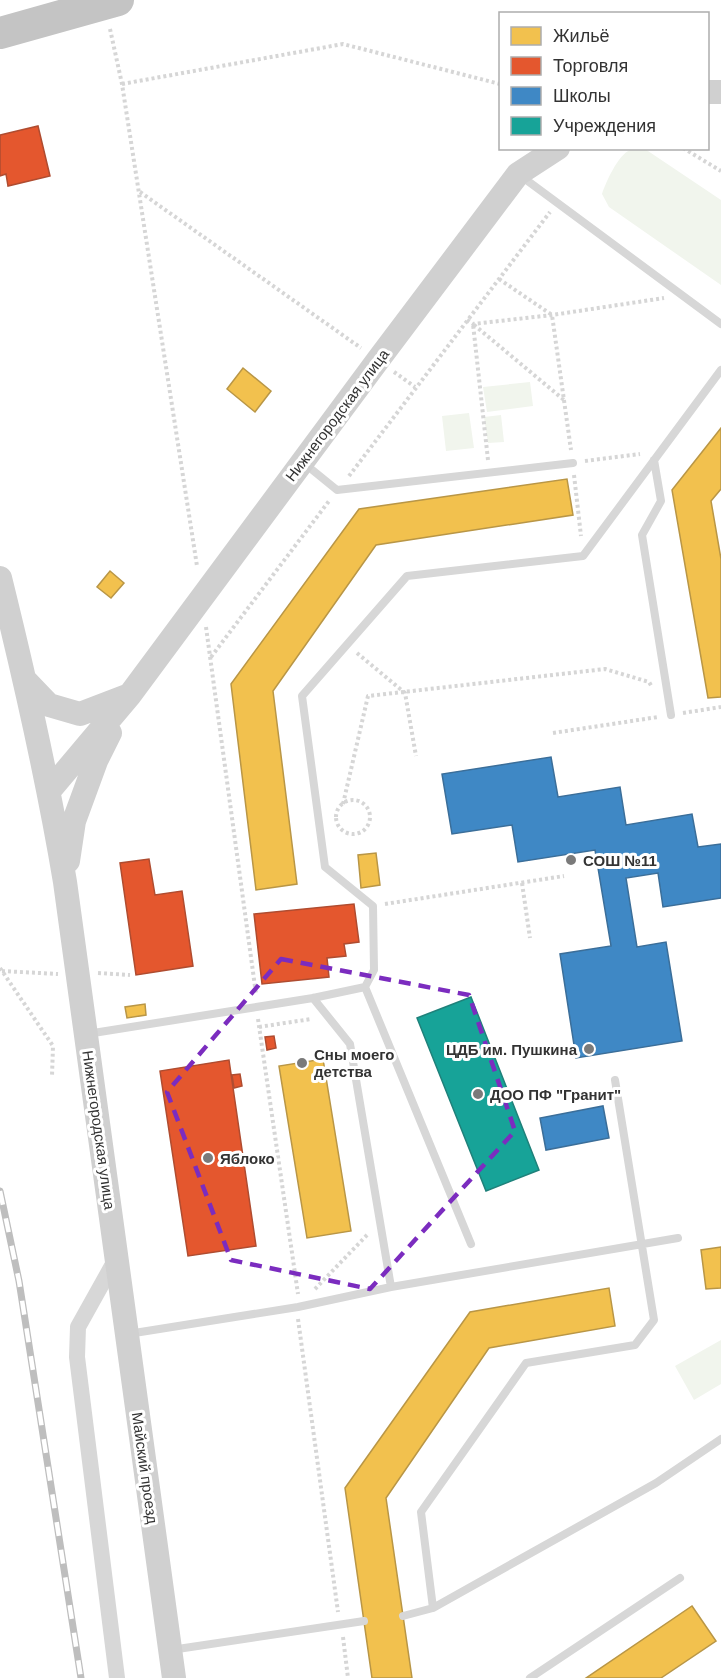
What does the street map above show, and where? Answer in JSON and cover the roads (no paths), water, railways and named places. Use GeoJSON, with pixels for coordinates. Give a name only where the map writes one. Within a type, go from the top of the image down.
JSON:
{"type":"FeatureCollection","features":[{"type":"Feature","properties":{"kind":"highway"},"geometry":{"type":"LineString","coordinates":[[0,33],[113,11]]}},
{"type":"Feature","properties":{"kind":"street","name":"Нижнегородская улица"},"geometry":{"type":"LineString","coordinates":[[129,696],[518,174],[555,150]]}},
{"type":"Feature","properties":{"kind":"street","name":"Нижнегородская улица"},"geometry":{"type":"LineString","coordinates":[[0,578],[50,791],[65,882],[117,1257]]}},
{"type":"Feature","properties":{"kind":"street"},"geometry":{"type":"LineString","coordinates":[[26,681],[49,705],[80,714],[129,696]]}},
{"type":"Feature","properties":{"kind":"street"},"geometry":{"type":"LineString","coordinates":[[50,791],[129,696]]}},
{"type":"Feature","properties":{"kind":"street"},"geometry":{"type":"LineString","coordinates":[[65,882],[74,821],[96,761],[129,696]]}},
{"type":"Feature","properties":{"kind":"street"},"geometry":{"type":"LineString","coordinates":[[117,1257],[78,1327],[77,1357],[117,1678]]}},
{"type":"Feature","properties":{"kind":"street","name":"Майский проезд"},"geometry":{"type":"LineString","coordinates":[[117,1257],[174,1678]]}},
{"type":"Feature","properties":{"kind":"lane"},"geometry":{"type":"LineString","coordinates":[[518,174],[721,324]]}},
{"type":"Feature","properties":{"kind":"lane"},"geometry":{"type":"LineString","coordinates":[[365,987],[374,970],[373,906],[325,867],[303,696],[407,576],[583,556],[721,370]]}},
{"type":"Feature","properties":{"kind":"lane"},"geometry":{"type":"LineString","coordinates":[[654,460],[661,501],[642,535],[671,715]]}},
{"type":"Feature","properties":{"kind":"lane"},"geometry":{"type":"LineString","coordinates":[[302,461],[338,490],[573,463]]}},
{"type":"Feature","properties":{"kind":"lane"},"geometry":{"type":"LineString","coordinates":[[86,1034],[313,998],[365,987]]}},
{"type":"Feature","properties":{"kind":"lane"},"geometry":{"type":"LineString","coordinates":[[365,987],[471,1244]]}},
{"type":"Feature","properties":{"kind":"lane"},"geometry":{"type":"LineString","coordinates":[[313,998],[350,1044],[391,1287]]}},
{"type":"Feature","properties":{"kind":"lane"},"geometry":{"type":"LineString","coordinates":[[433,1608],[421,1512],[526,1363],[635,1345],[654,1320],[615,1080]]}},
{"type":"Feature","properties":{"kind":"lane"},"geometry":{"type":"LineString","coordinates":[[127,1334],[298,1307],[391,1287],[678,1238]]}},
{"type":"Feature","properties":{"kind":"lane"},"geometry":{"type":"LineString","coordinates":[[403,1616],[433,1608],[656,1484],[721,1438]]}},
{"type":"Feature","properties":{"kind":"lane"},"geometry":{"type":"LineString","coordinates":[[530,1678],[680,1578]]}},
{"type":"Feature","properties":{"kind":"lane"},"geometry":{"type":"LineString","coordinates":[[170,1650],[364,1621]]}},
{"type":"Feature","properties":{"kind":"railway"},"geometry":{"type":"LineString","coordinates":[[0,1191],[19,1281],[81,1678]]}},
{"type":"Feature","properties":{"kind":"place","name":"СОШ №11"},"geometry":{"type":"Point","coordinates":[571,860]}},
{"type":"Feature","properties":{"kind":"place","name":"ЦДБ им. Пушкина"},"geometry":{"type":"Point","coordinates":[589,1049]}},
{"type":"Feature","properties":{"kind":"place","name":"Сны моего детства"},"geometry":{"type":"Point","coordinates":[302,1063]}},
{"type":"Feature","properties":{"kind":"place","name":"ДОО ПФ \"Гранит\""},"geometry":{"type":"Point","coordinates":[478,1094]}},
{"type":"Feature","properties":{"kind":"place","name":"Яблоко"},"geometry":{"type":"Point","coordinates":[208,1158]}}]}
